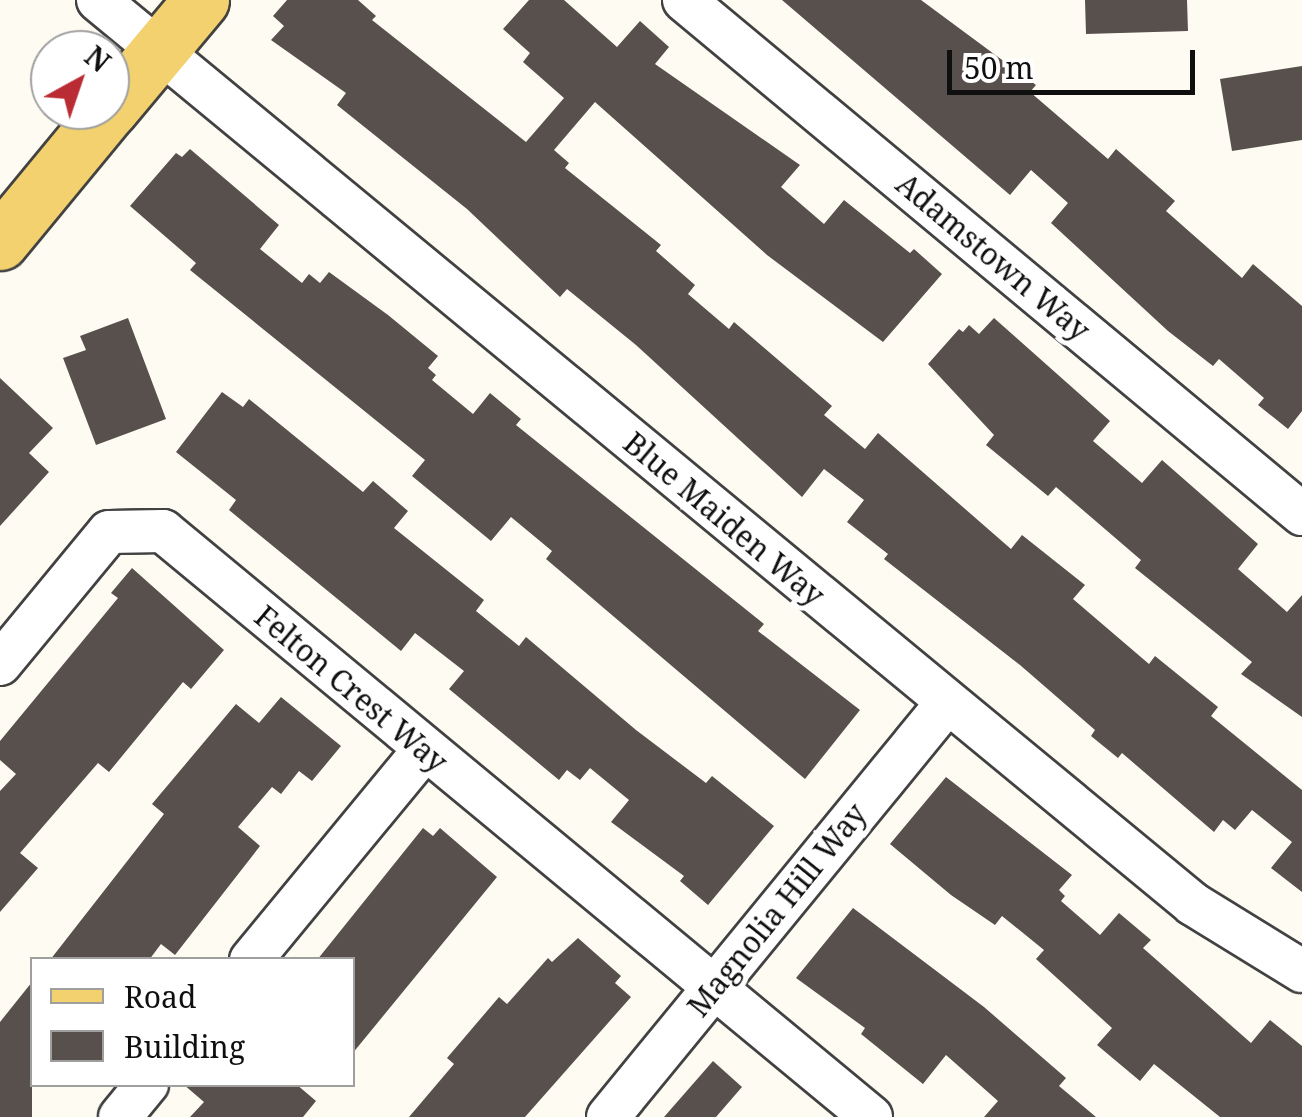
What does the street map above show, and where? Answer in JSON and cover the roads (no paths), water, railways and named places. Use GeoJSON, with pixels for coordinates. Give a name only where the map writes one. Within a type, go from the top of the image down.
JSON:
{"type":"FeatureCollection","features":[{"type":"Feature","properties":{"kind":"main road"},"geometry":{"type":"LineString","coordinates":[[130,86],[201,0]]}},
{"type":"Feature","properties":{"kind":"main road"},"geometry":{"type":"LineString","coordinates":[[0,242],[93,130]]}},
{"type":"Feature","properties":{"kind":"street","name":"Blue Maiden Way"},"geometry":{"type":"LineString","coordinates":[[98,0],[1194,904],[1302,971]]}},
{"type":"Feature","properties":{"kind":"street","name":"Adamstown Way"},"geometry":{"type":"LineString","coordinates":[[684,0],[1302,514]]}},
{"type":"Feature","properties":{"kind":"street","name":"Felton Crest Way"},"geometry":{"type":"LineString","coordinates":[[0,664],[109,532],[163,530],[423,751],[716,985],[872,1117]]}},
{"type":"Feature","properties":{"kind":"street","name":"Magnolia Hill Way"},"geometry":{"type":"LineString","coordinates":[[608,1117],[946,703]]}},
{"type":"Feature","properties":{"kind":"street"},"geometry":{"type":"LineString","coordinates":[[252,957],[423,751]]}},
{"type":"Feature","properties":{"kind":"street"},"geometry":{"type":"LineString","coordinates":[[120,1117],[145,1087]]}}]}
